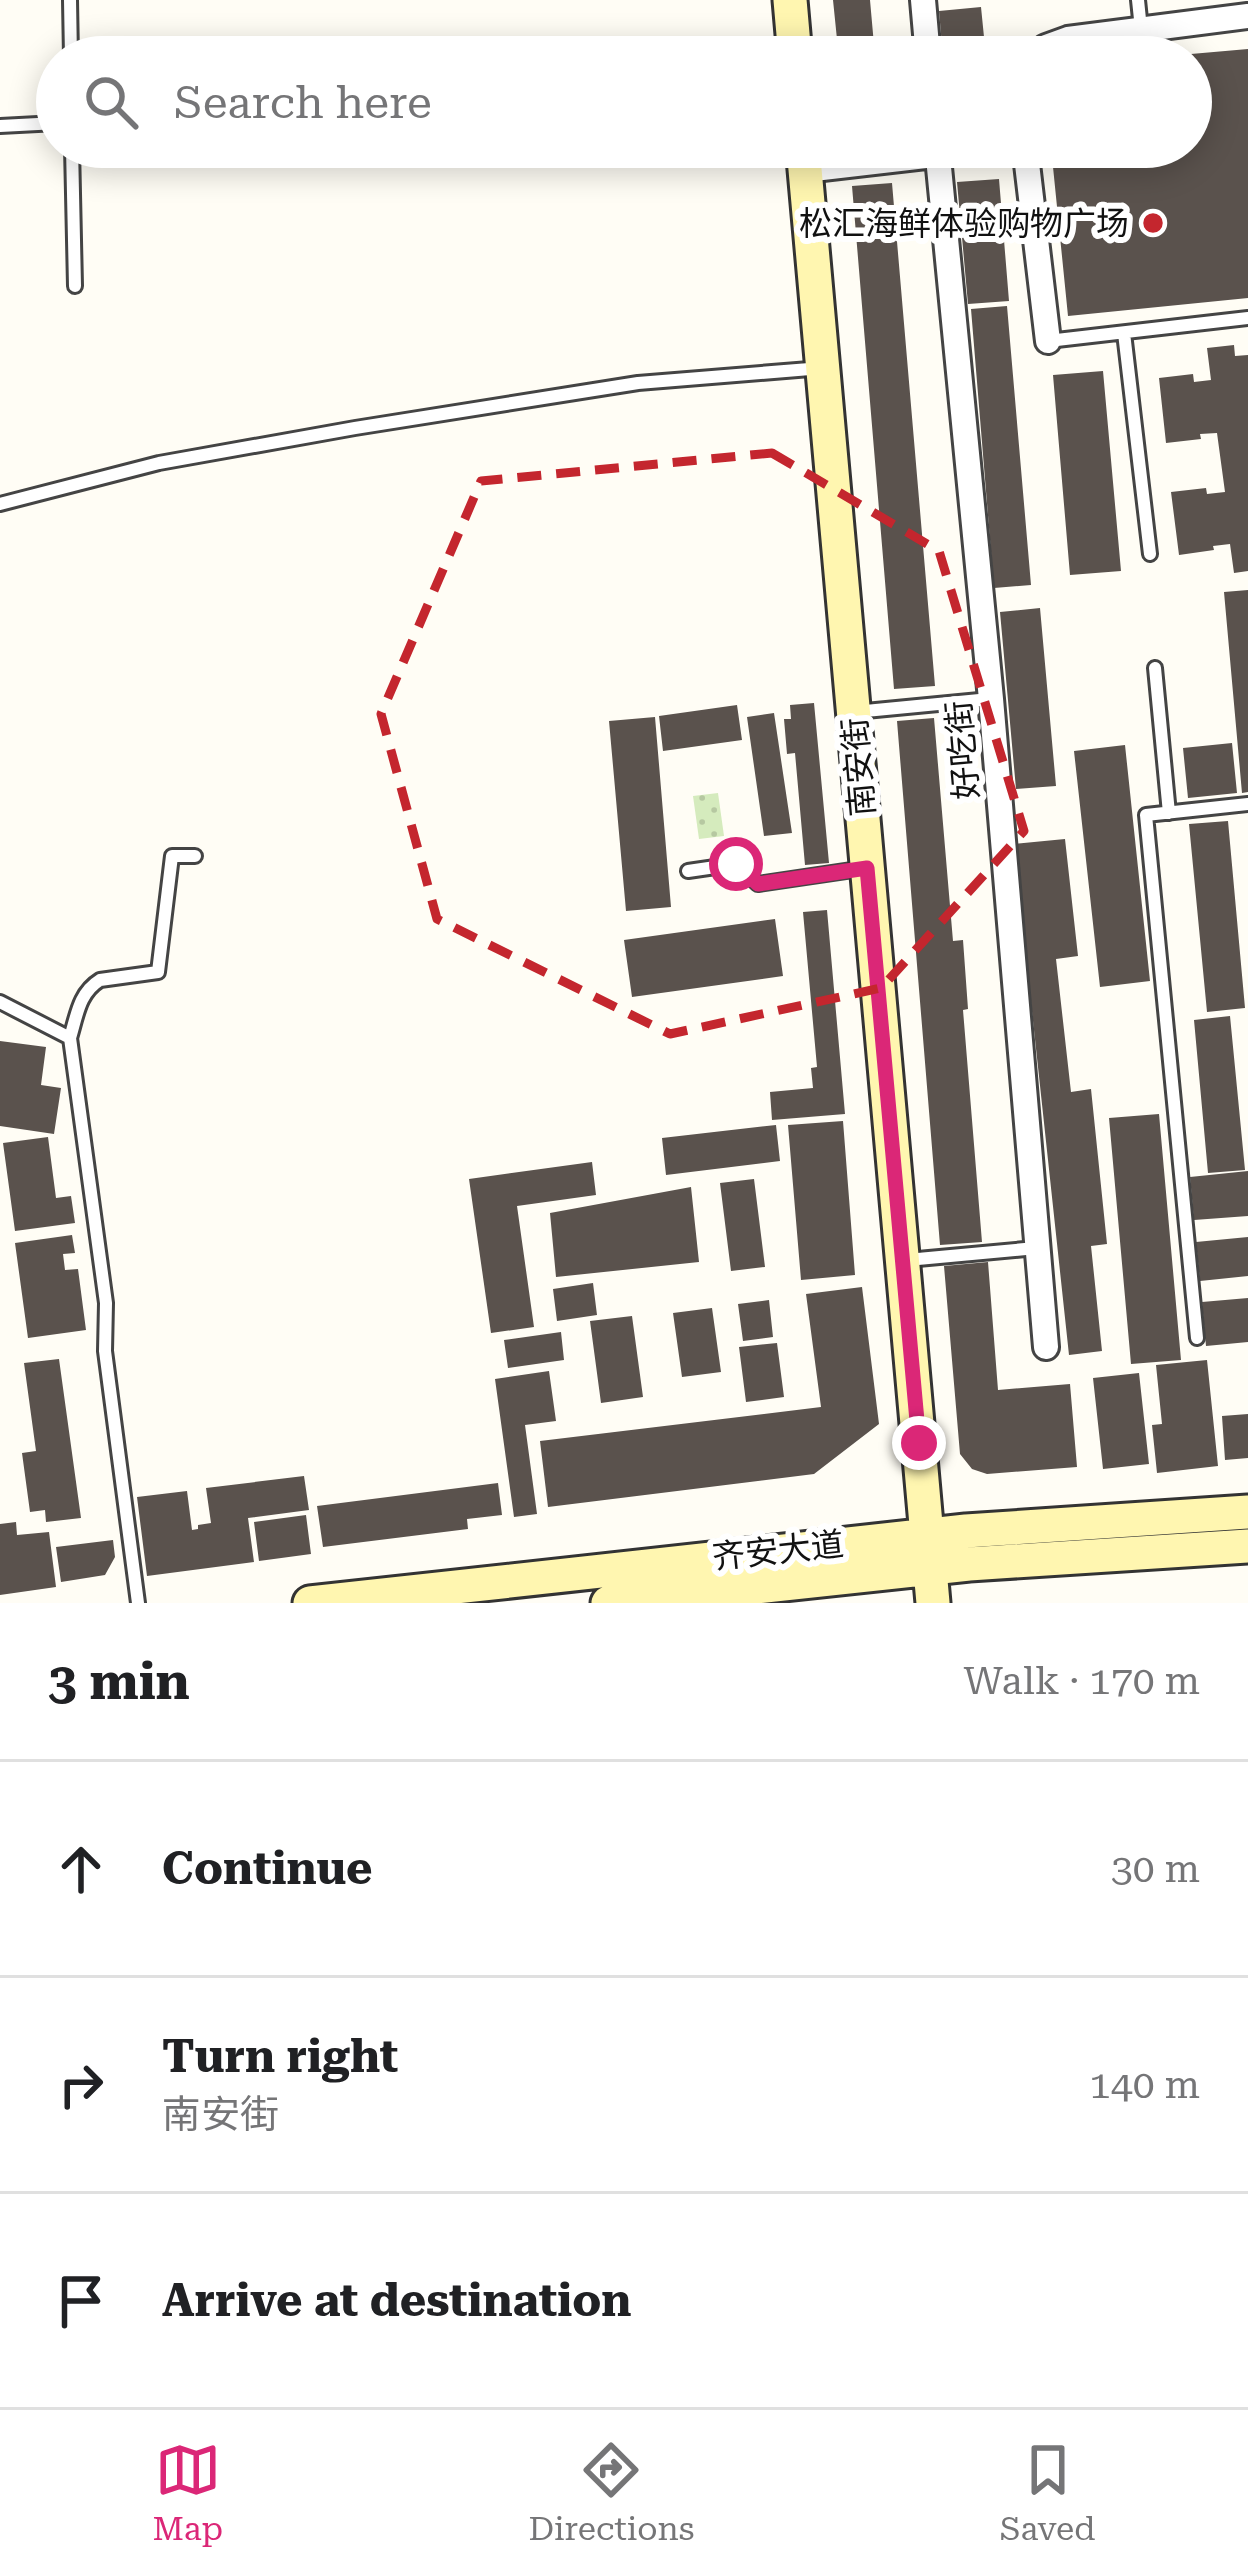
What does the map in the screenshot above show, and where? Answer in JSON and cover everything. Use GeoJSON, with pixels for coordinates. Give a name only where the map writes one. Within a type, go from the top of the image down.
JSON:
{"type":"FeatureCollection","features":[{"type":"Feature","properties":{"kind":"main road"},"geometry":{"type":"LineString","coordinates":[[790,0],[793,36]]}},
{"type":"Feature","properties":{"kind":"main road","name":"南安街"},"geometry":{"type":"LineString","coordinates":[[805,168],[933,1603]]}},
{"type":"Feature","properties":{"kind":"main road","name":"齐安大道"},"geometry":{"type":"LineString","coordinates":[[608,1603],[1113,1520],[1248,1512]]}},
{"type":"Feature","properties":{"kind":"main road","name":"齐安大道"},"geometry":{"type":"LineString","coordinates":[[310,1603],[928,1551],[1248,1546]]}},
{"type":"Feature","properties":{"kind":"street"},"geometry":{"type":"LineString","coordinates":[[923,0],[926,36]]}},
{"type":"Feature","properties":{"kind":"street"},"geometry":{"type":"LineString","coordinates":[[1092,36],[1242,11]]}},
{"type":"Feature","properties":{"kind":"street","name":"好吃街"},"geometry":{"type":"LineString","coordinates":[[940,168],[992,699],[1046,1347]]}},
{"type":"Feature","properties":{"kind":"street"},"geometry":{"type":"LineString","coordinates":[[1027,168],[1048,341]]}},
{"type":"Feature","properties":{"kind":"lane"},"geometry":{"type":"LineString","coordinates":[[70,0],[71,36]]}},
{"type":"Feature","properties":{"kind":"lane"},"geometry":{"type":"LineString","coordinates":[[1138,0],[1141,30]]}},
{"type":"Feature","properties":{"kind":"lane"},"geometry":{"type":"LineString","coordinates":[[0,126],[36,124]]}},
{"type":"Feature","properties":{"kind":"lane"},"geometry":{"type":"LineString","coordinates":[[73,168],[75,286]]}},
{"type":"Feature","properties":{"kind":"lane"},"geometry":{"type":"LineString","coordinates":[[1048,341],[1248,318]]}},
{"type":"Feature","properties":{"kind":"lane"},"geometry":{"type":"LineString","coordinates":[[1124,333],[1150,554]]}},
{"type":"Feature","properties":{"kind":"lane"},"geometry":{"type":"LineString","coordinates":[[0,504],[159,463],[355,428],[638,383],[823,368]]}},
{"type":"Feature","properties":{"kind":"lane"},"geometry":{"type":"LineString","coordinates":[[1155,668],[1169,813]]}},
{"type":"Feature","properties":{"kind":"lane"},"geometry":{"type":"LineString","coordinates":[[854,712],[992,699]]}},
{"type":"Feature","properties":{"kind":"lane"},"geometry":{"type":"LineString","coordinates":[[1197,1338],[1146,815],[1248,804]]}},
{"type":"Feature","properties":{"kind":"lane"},"geometry":{"type":"LineString","coordinates":[[138,1603],[105,1351],[106,1303],[70,1038],[82,998],[94,983],[158,972],[172,856],[195,856]]}},
{"type":"Feature","properties":{"kind":"lane"},"geometry":{"type":"LineString","coordinates":[[688,871],[736,864],[758,884],[867,868]]}},
{"type":"Feature","properties":{"kind":"lane"},"geometry":{"type":"LineString","coordinates":[[0,1002],[70,1038]]}},
{"type":"Feature","properties":{"kind":"lane"},"geometry":{"type":"LineString","coordinates":[[903,1260],[1038,1248]]}},
{"type":"Feature","properties":{"kind":"highlighted area"},"geometry":{"type":"Polygon","coordinates":[[[772,453],[939,551],[1024,831],[881,988],[670,1034],[437,919],[381,714],[481,481],[772,453]]]}},
{"type":"Feature","properties":{"kind":"green space"},"geometry":{"type":"Polygon","coordinates":[[[718,793],[724,836],[699,839],[693,796],[718,793]]]}},
{"type":"Feature","properties":{"kind":"building"},"geometry":{"type":"Polygon","coordinates":[[[833,0],[870,0],[873,36],[837,36],[833,0]]]}},
{"type":"Feature","properties":{"kind":"building"},"geometry":{"type":"Polygon","coordinates":[[[981,7],[984,36],[941,36],[939,11],[981,7]]]}},
{"type":"Feature","properties":{"kind":"building","name":"松汇海鲜体验购物广场"},"geometry":{"type":"Polygon","coordinates":[[[1248,49],[1248,298],[1068,316],[1053,168],[1212,168],[1212,52],[1248,49]]]}},
{"type":"Feature","properties":{"kind":"building"},"geometry":{"type":"Polygon","coordinates":[[[999,179],[1009,301],[968,304],[957,182],[999,179]]]}},
{"type":"Feature","properties":{"kind":"building"},"geometry":{"type":"Polygon","coordinates":[[[892,183],[935,686],[894,689],[852,186],[892,183]]]}},
{"type":"Feature","properties":{"kind":"building"},"geometry":{"type":"Polygon","coordinates":[[[1007,306],[1031,585],[994,588],[971,309],[1007,306]]]}},
{"type":"Feature","properties":{"kind":"building"},"geometry":{"type":"Polygon","coordinates":[[[1234,345],[1235,356],[1248,355],[1248,571],[1234,573],[1230,544],[1179,555],[1171,492],[1206,488],[1207,494],[1225,492],[1217,433],[1166,443],[1159,378],[1193,374],[1194,382],[1211,380],[1207,348],[1234,345]]]}},
{"type":"Feature","properties":{"kind":"building"},"geometry":{"type":"Polygon","coordinates":[[[1103,371],[1121,571],[1070,575],[1053,375],[1103,371]]]}},
{"type":"Feature","properties":{"kind":"building"},"geometry":{"type":"Polygon","coordinates":[[[1248,590],[1248,792],[1242,793],[1224,592],[1248,590]]]}},
{"type":"Feature","properties":{"kind":"building"},"geometry":{"type":"Polygon","coordinates":[[[1040,608],[1056,786],[1016,789],[1000,612],[1040,608]]]}},
{"type":"Feature","properties":{"kind":"building"},"geometry":{"type":"Polygon","coordinates":[[[814,703],[829,863],[805,865],[795,753],[787,754],[784,719],[791,719],[790,705],[814,703]]]}},
{"type":"Feature","properties":{"kind":"building"},"geometry":{"type":"Polygon","coordinates":[[[737,705],[742,740],[663,751],[659,716],[737,705]]]}},
{"type":"Feature","properties":{"kind":"building"},"geometry":{"type":"Polygon","coordinates":[[[774,713],[792,833],[764,836],[747,717],[774,713]]]}},
{"type":"Feature","properties":{"kind":"building"},"geometry":{"type":"Polygon","coordinates":[[[655,717],[671,907],[626,911],[609,721],[655,717]]]}},
{"type":"Feature","properties":{"kind":"building"},"geometry":{"type":"Polygon","coordinates":[[[934,718],[953,941],[963,940],[968,1009],[963,1010],[982,1242],[940,1245],[897,721],[934,718]]]}},
{"type":"Feature","properties":{"kind":"building"},"geometry":{"type":"Polygon","coordinates":[[[1232,743],[1237,793],[1188,798],[1183,748],[1232,743]]]}},
{"type":"Feature","properties":{"kind":"building"},"geometry":{"type":"Polygon","coordinates":[[[1125,745],[1150,981],[1100,987],[1074,751],[1125,745]]]}},
{"type":"Feature","properties":{"kind":"building"},"geometry":{"type":"Polygon","coordinates":[[[1228,821],[1245,1008],[1207,1012],[1189,824],[1228,821]]]}},
{"type":"Feature","properties":{"kind":"building"},"geometry":{"type":"Polygon","coordinates":[[[1065,839],[1078,956],[1056,959],[1071,1092],[1091,1089],[1107,1244],[1091,1246],[1102,1351],[1069,1355],[1014,844],[1065,839]]]}},
{"type":"Feature","properties":{"kind":"building"},"geometry":{"type":"Polygon","coordinates":[[[827,910],[845,1114],[772,1120],[770,1092],[813,1088],[811,1068],[817,1067],[803,912],[827,910]]]}},
{"type":"Feature","properties":{"kind":"building"},"geometry":{"type":"Polygon","coordinates":[[[775,919],[783,976],[632,997],[624,940],[775,919]]]}},
{"type":"Feature","properties":{"kind":"building"},"geometry":{"type":"Polygon","coordinates":[[[1230,1016],[1245,1170],[1208,1173],[1194,1020],[1230,1016]]]}},
{"type":"Feature","properties":{"kind":"building"},"geometry":{"type":"Polygon","coordinates":[[[0,1041],[46,1047],[41,1085],[61,1088],[54,1134],[0,1126],[0,1041]]]}},
{"type":"Feature","properties":{"kind":"building"},"geometry":{"type":"Polygon","coordinates":[[[1159,1114],[1181,1360],[1131,1364],[1109,1118],[1159,1114]]]}},
{"type":"Feature","properties":{"kind":"building"},"geometry":{"type":"Polygon","coordinates":[[[843,1121],[855,1275],[801,1280],[788,1125],[843,1121]]]}},
{"type":"Feature","properties":{"kind":"building"},"geometry":{"type":"Polygon","coordinates":[[[776,1125],[780,1161],[666,1175],[662,1138],[776,1125]]]}},
{"type":"Feature","properties":{"kind":"building"},"geometry":{"type":"Polygon","coordinates":[[[48,1137],[56,1198],[71,1196],[75,1223],[15,1231],[3,1143],[48,1137]]]}},
{"type":"Feature","properties":{"kind":"building"},"geometry":{"type":"Polygon","coordinates":[[[592,1162],[596,1195],[517,1206],[534,1327],[491,1333],[469,1179],[592,1162]]]}},
{"type":"Feature","properties":{"kind":"building"},"geometry":{"type":"Polygon","coordinates":[[[1248,1171],[1248,1216],[1194,1220],[1190,1177],[1248,1171]]]}},
{"type":"Feature","properties":{"kind":"building"},"geometry":{"type":"Polygon","coordinates":[[[754,1179],[765,1267],[731,1271],[720,1183],[754,1179]]]}},
{"type":"Feature","properties":{"kind":"building"},"geometry":{"type":"Polygon","coordinates":[[[691,1187],[699,1262],[556,1277],[550,1213],[691,1187]]]}},
{"type":"Feature","properties":{"kind":"building"},"geometry":{"type":"Polygon","coordinates":[[[72,1235],[75,1253],[63,1254],[65,1270],[78,1269],[86,1330],[28,1338],[15,1243],[72,1235]]]}},
{"type":"Feature","properties":{"kind":"building"},"geometry":{"type":"Polygon","coordinates":[[[1248,1237],[1248,1276],[1200,1281],[1196,1242],[1248,1237]]]}},
{"type":"Feature","properties":{"kind":"building"},"geometry":{"type":"Polygon","coordinates":[[[988,1262],[998,1390],[1070,1384],[1077,1467],[987,1474],[972,1469],[960,1454],[944,1266],[988,1262]]]}},
{"type":"Feature","properties":{"kind":"building"},"geometry":{"type":"Polygon","coordinates":[[[593,1283],[597,1315],[557,1321],[553,1289],[593,1283]]]}},
{"type":"Feature","properties":{"kind":"building"},"geometry":{"type":"Polygon","coordinates":[[[862,1287],[879,1424],[814,1474],[548,1507],[540,1441],[821,1407],[806,1294],[862,1287]]]}},
{"type":"Feature","properties":{"kind":"building"},"geometry":{"type":"Polygon","coordinates":[[[1248,1298],[1248,1342],[1206,1346],[1202,1302],[1248,1298]]]}},
{"type":"Feature","properties":{"kind":"building"},"geometry":{"type":"Polygon","coordinates":[[[769,1300],[773,1337],[743,1341],[738,1304],[769,1300]]]}},
{"type":"Feature","properties":{"kind":"building"},"geometry":{"type":"Polygon","coordinates":[[[712,1308],[721,1372],[682,1377],[673,1313],[712,1308]]]}},
{"type":"Feature","properties":{"kind":"building"},"geometry":{"type":"Polygon","coordinates":[[[632,1316],[643,1397],[601,1403],[590,1321],[632,1316]]]}},
{"type":"Feature","properties":{"kind":"building"},"geometry":{"type":"Polygon","coordinates":[[[561,1332],[564,1360],[508,1368],[504,1340],[561,1332]]]}},
{"type":"Feature","properties":{"kind":"building"},"geometry":{"type":"Polygon","coordinates":[[[777,1343],[784,1397],[746,1402],[739,1347],[777,1343]]]}},
{"type":"Feature","properties":{"kind":"building"},"geometry":{"type":"Polygon","coordinates":[[[59,1359],[81,1518],[46,1522],[45,1510],[30,1512],[22,1453],[36,1451],[24,1363],[59,1359]]]}},
{"type":"Feature","properties":{"kind":"building"},"geometry":{"type":"Polygon","coordinates":[[[1207,1360],[1218,1466],[1157,1473],[1152,1425],[1162,1424],[1156,1365],[1207,1360]]]}},
{"type":"Feature","properties":{"kind":"building"},"geometry":{"type":"Polygon","coordinates":[[[549,1371],[556,1421],[525,1425],[537,1514],[514,1517],[495,1379],[549,1371]]]}},
{"type":"Feature","properties":{"kind":"building"},"geometry":{"type":"Polygon","coordinates":[[[1139,1373],[1149,1464],[1103,1469],[1093,1378],[1139,1373]]]}},
{"type":"Feature","properties":{"kind":"building"},"geometry":{"type":"Polygon","coordinates":[[[1248,1414],[1248,1458],[1225,1460],[1222,1416],[1248,1414]]]}},
{"type":"Feature","properties":{"kind":"building"},"geometry":{"type":"Polygon","coordinates":[[[304,1476],[309,1510],[248,1518],[254,1562],[147,1576],[137,1497],[187,1491],[192,1530],[211,1523],[206,1488],[304,1476]]]}},
{"type":"Feature","properties":{"kind":"building"},"geometry":{"type":"Polygon","coordinates":[[[498,1483],[502,1515],[467,1519],[468,1529],[323,1547],[317,1506],[498,1483]]]}},
{"type":"Feature","properties":{"kind":"building"},"geometry":{"type":"Polygon","coordinates":[[[306,1515],[311,1554],[259,1561],[254,1522],[306,1515]]]}},
{"type":"Feature","properties":{"kind":"building"},"geometry":{"type":"Polygon","coordinates":[[[16,1522],[17,1535],[49,1532],[56,1587],[0,1595],[0,1524],[16,1522]]]}},
{"type":"Feature","properties":{"kind":"building"},"geometry":{"type":"Polygon","coordinates":[[[113,1540],[115,1557],[105,1575],[61,1582],[56,1547],[113,1540]]]}},
{"type":"Feature","properties":{"kind":"place","name":"松汇海鲜体验购物广场"},"geometry":{"type":"Point","coordinates":[1153,223]}},
{"type":"Feature","properties":{"kind":"route"},"geometry":{"type":"LineString","coordinates":[[736,864],[758,884],[867,868],[919,1443]]}}]}
